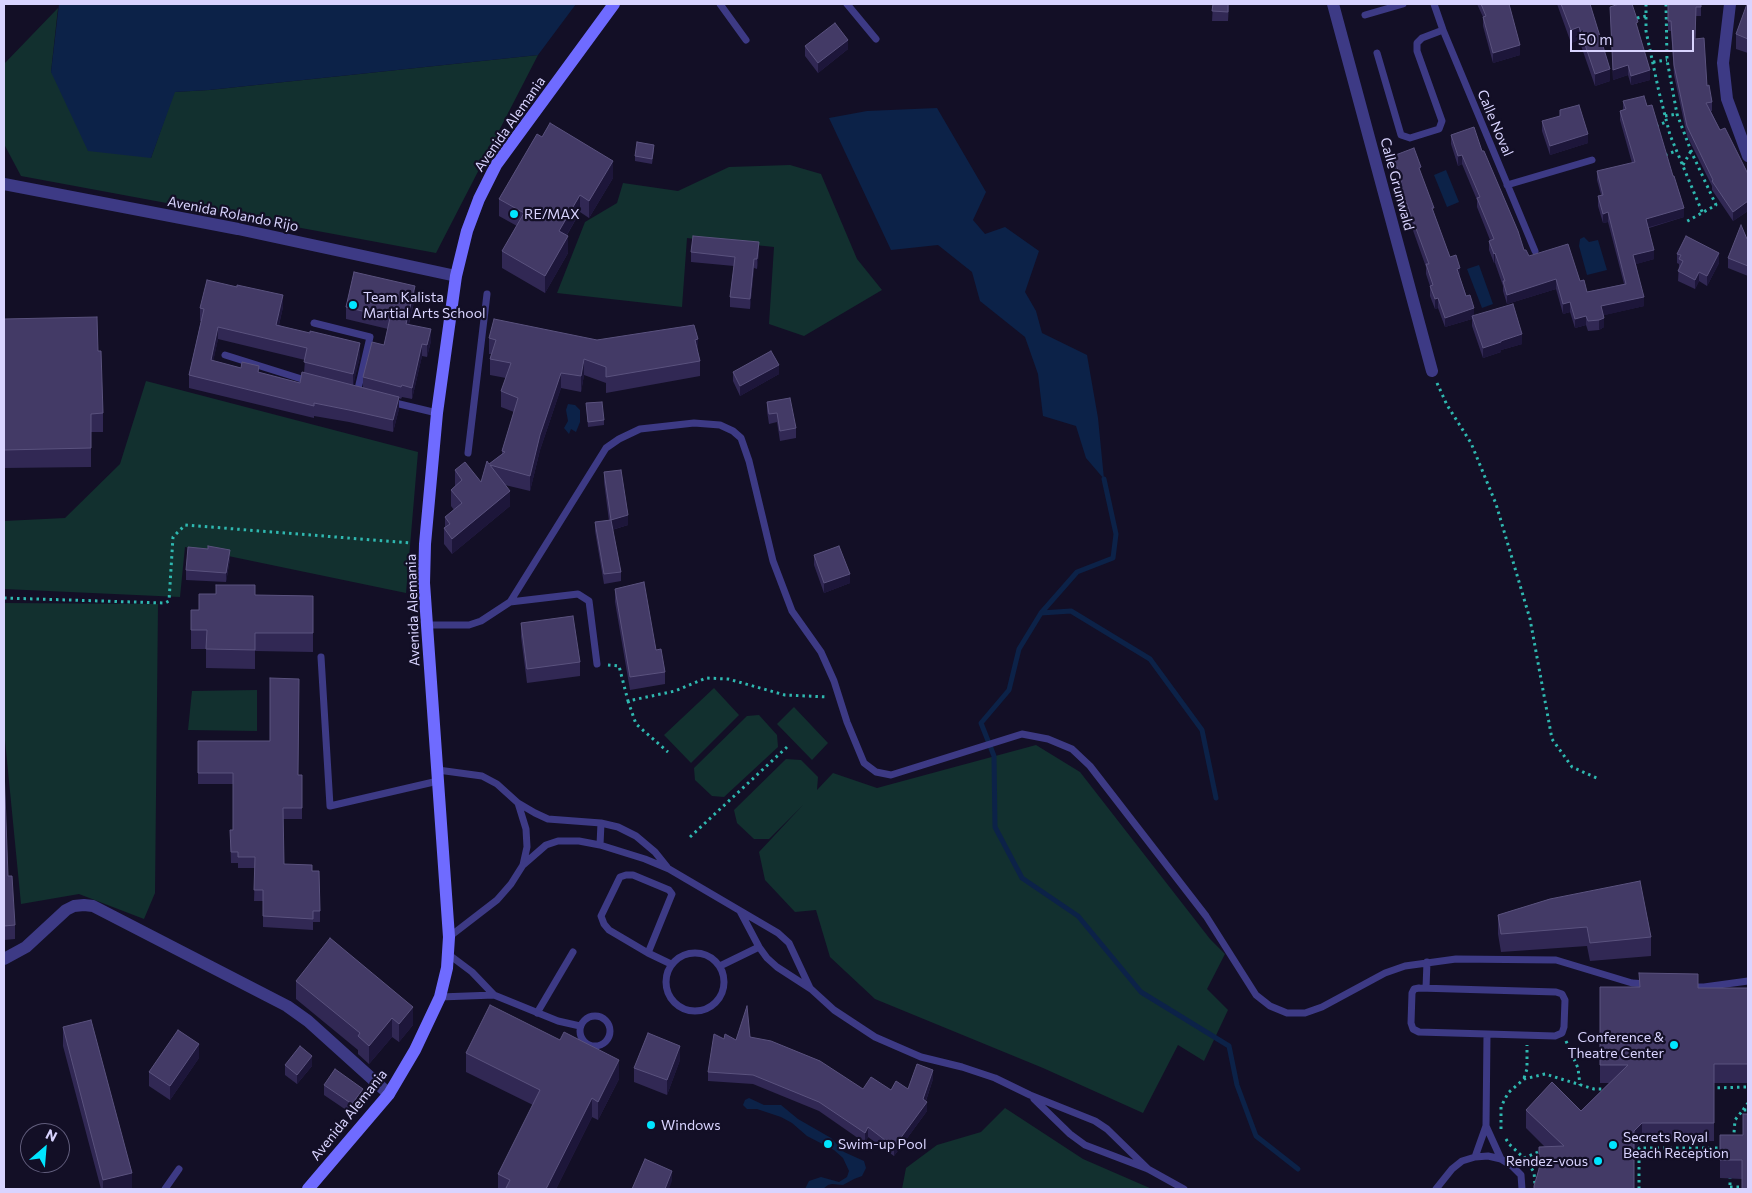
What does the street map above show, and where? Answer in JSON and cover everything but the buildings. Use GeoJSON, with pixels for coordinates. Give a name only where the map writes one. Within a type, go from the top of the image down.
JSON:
{"type":"FeatureCollection","features":[{"type":"Feature","properties":{"kind":"street","name":"Avenida Alemania"},"geometry":{"type":"LineString","coordinates":[[308,1189],[389,1094],[415,1050],[440,997],[447,968],[449,937],[426,625],[425,544],[437,413],[456,276],[466,231],[496,165],[614,4]]}},
{"type":"Feature","properties":{"kind":"street","name":"Calle Grunwald"},"geometry":{"type":"LineString","coordinates":[[1333,4],[1432,371]]}},
{"type":"Feature","properties":{"kind":"street"},"geometry":{"type":"LineString","coordinates":[[1730,4],[1723,63],[1727,99],[1748,156]]}},
{"type":"Feature","properties":{"kind":"street","name":"Avenida Rolando Rijo"},"geometry":{"type":"LineString","coordinates":[[4,184],[238,230],[456,276]]}},
{"type":"Feature","properties":{"kind":"street"},"geometry":{"type":"LineString","coordinates":[[4,959],[26,947],[66,910],[74,906],[93,906],[287,1006],[308,1021],[389,1094]]}},
{"type":"Feature","properties":{"kind":"lane"},"geometry":{"type":"LineString","coordinates":[[720,4],[746,40]]}},
{"type":"Feature","properties":{"kind":"lane"},"geometry":{"type":"LineString","coordinates":[[847,4],[876,39]]}},
{"type":"Feature","properties":{"kind":"lane"},"geometry":{"type":"LineString","coordinates":[[1365,15],[1402,4]]}},
{"type":"Feature","properties":{"kind":"lane","name":"Calle Noval"},"geometry":{"type":"LineString","coordinates":[[1434,4],[1443,30],[1535,251]]}},
{"type":"Feature","properties":{"kind":"lane"},"geometry":{"type":"LineString","coordinates":[[1377,54],[1401,135],[1404,138],[1410,138],[1439,129],[1442,122],[1416,51],[1417,43],[1422,38],[1443,30]]}},
{"type":"Feature","properties":{"kind":"lane"},"geometry":{"type":"LineString","coordinates":[[1507,185],[1592,160]]}},
{"type":"Feature","properties":{"kind":"lane"},"geometry":{"type":"LineString","coordinates":[[468,453],[487,294]]}},
{"type":"Feature","properties":{"kind":"lane"},"geometry":{"type":"LineString","coordinates":[[314,323],[370,337],[357,393]]}},
{"type":"Feature","properties":{"kind":"lane"},"geometry":{"type":"LineString","coordinates":[[225,355],[289,376],[314,382]]}},
{"type":"Feature","properties":{"kind":"lane"},"geometry":{"type":"LineString","coordinates":[[348,391],[366,395]]}},
{"type":"Feature","properties":{"kind":"lane"},"geometry":{"type":"LineString","coordinates":[[384,400],[437,413]]}},
{"type":"Feature","properties":{"kind":"lane"},"geometry":{"type":"LineString","coordinates":[[426,625],[469,625],[482,621],[510,602],[606,448],[618,439],[640,429],[694,423],[720,426],[733,430],[741,438],[749,462],[773,560],[792,611],[821,652],[864,763],[876,772],[891,775],[1022,734],[1048,740],[1072,749],[1090,766],[1206,916],[1256,994],[1270,1006],[1287,1013],[1305,1013],[1322,1007],[1385,973],[1405,966],[1456,959],[1556,960],[1632,984],[1659,985]]}},
{"type":"Feature","properties":{"kind":"lane"},"geometry":{"type":"LineString","coordinates":[[510,602],[578,594],[589,602],[597,664]]}},
{"type":"Feature","properties":{"kind":"lane"},"geometry":{"type":"LineString","coordinates":[[321,657],[330,806],[438,775],[482,776],[498,784],[518,804],[535,814],[548,818],[601,823],[618,827],[636,836],[669,869]]}},
{"type":"Feature","properties":{"kind":"lane"},"geometry":{"type":"LineString","coordinates":[[518,804],[526,829],[527,847],[523,865]]}},
{"type":"Feature","properties":{"kind":"lane"},"geometry":{"type":"LineString","coordinates":[[600,845],[601,823]]}},
{"type":"Feature","properties":{"kind":"lane"},"geometry":{"type":"LineString","coordinates":[[449,937],[497,900],[511,884],[523,865],[546,845],[558,841],[579,841],[600,845],[646,859],[669,869],[778,933],[789,943],[811,990]]}},
{"type":"Feature","properties":{"kind":"lane"},"geometry":{"type":"LineString","coordinates":[[648,953],[672,894],[669,890],[633,875],[626,875],[620,878],[601,916],[604,924],[609,930],[648,953],[671,964]]}},
{"type":"Feature","properties":{"kind":"lane"},"geometry":{"type":"LineString","coordinates":[[740,911],[767,958],[811,990],[834,1010],[875,1037],[921,1057],[962,1067],[995,1078],[1030,1096],[1095,1121],[1107,1129],[1148,1169]]}},
{"type":"Feature","properties":{"kind":"lane"},"geometry":{"type":"LineString","coordinates":[[720,966],[759,947]]}},
{"type":"Feature","properties":{"kind":"lane"},"geometry":{"type":"LineString","coordinates":[[537,1013],[573,952]]}},
{"type":"Feature","properties":{"kind":"lane"},"geometry":{"type":"LineString","coordinates":[[448,954],[472,972],[494,995],[558,1021],[580,1026]]}},
{"type":"Feature","properties":{"kind":"lane"},"geometry":{"type":"LineString","coordinates":[[687,954],[706,954],[720,966],[725,984],[718,1001],[703,1011],[685,1010],[670,999],[665,981],[671,964],[687,954]]}},
{"type":"Feature","properties":{"kind":"lane"},"geometry":{"type":"LineString","coordinates":[[1426,988],[1427,962]]}},
{"type":"Feature","properties":{"kind":"lane"},"geometry":{"type":"LineString","coordinates":[[1677,986],[1704,987],[1748,981]]}},
{"type":"Feature","properties":{"kind":"lane"},"geometry":{"type":"LineString","coordinates":[[1426,988],[1556,992],[1562,994],[1565,1000],[1562,1034],[1555,1036],[1526,1036],[1419,1032],[1413,1029],[1411,1024],[1412,993],[1414,989],[1426,988]]}},
{"type":"Feature","properties":{"kind":"lane"},"geometry":{"type":"LineString","coordinates":[[440,997],[494,995]]}},
{"type":"Feature","properties":{"kind":"lane"},"geometry":{"type":"LineString","coordinates":[[599,1016],[608,1023],[610,1035],[602,1044],[591,1045],[582,1038],[580,1026],[587,1017],[599,1016]]}},
{"type":"Feature","properties":{"kind":"lane"},"geometry":{"type":"LineString","coordinates":[[1474,1157],[1486,1126],[1487,1034]]}},
{"type":"Feature","properties":{"kind":"lane"},"geometry":{"type":"LineString","coordinates":[[1030,1096],[1070,1134],[1085,1145],[1148,1169],[1184,1189]]}},
{"type":"Feature","properties":{"kind":"lane"},"geometry":{"type":"LineString","coordinates":[[1486,1126],[1500,1159]]}},
{"type":"Feature","properties":{"kind":"lane"},"geometry":{"type":"LineString","coordinates":[[1436,1189],[1452,1169],[1462,1161],[1474,1157],[1488,1156],[1500,1159],[1512,1166],[1521,1175],[1522,1189]]}},
{"type":"Feature","properties":{"kind":"lane"},"geometry":{"type":"LineString","coordinates":[[165,1189],[179,1170]]}},
{"type":"Feature","properties":{"kind":"lane"},"geometry":{"type":"LineString","coordinates":[[1444,1179],[1444,1189]]}},
{"type":"Feature","properties":{"kind":"path"},"geometry":{"type":"LineString","coordinates":[[1646,4],[1646,31],[1666,122],[1676,151],[1703,214]]}},
{"type":"Feature","properties":{"kind":"path"},"geometry":{"type":"LineString","coordinates":[[1666,4],[1667,60],[1677,114],[1691,152],[1716,205],[1684,223]]}},
{"type":"Feature","properties":{"kind":"path"},"geometry":{"type":"LineString","coordinates":[[1637,18],[1646,16]]}},
{"type":"Feature","properties":{"kind":"path"},"geometry":{"type":"LineString","coordinates":[[1640,44],[1649,43]]}},
{"type":"Feature","properties":{"kind":"path"},"geometry":{"type":"LineString","coordinates":[[1653,62],[1667,60]]}},
{"type":"Feature","properties":{"kind":"path"},"geometry":{"type":"LineString","coordinates":[[1646,70],[1654,68]]}},
{"type":"Feature","properties":{"kind":"path"},"geometry":{"type":"LineString","coordinates":[[1665,116],[1677,114]]}},
{"type":"Feature","properties":{"kind":"path"},"geometry":{"type":"LineString","coordinates":[[1656,126],[1666,122]]}},
{"type":"Feature","properties":{"kind":"path"},"geometry":{"type":"LineString","coordinates":[[1665,156],[1676,151]]}},
{"type":"Feature","properties":{"kind":"path"},"geometry":{"type":"LineString","coordinates":[[1682,165],[1691,152]]}},
{"type":"Feature","properties":{"kind":"path"},"geometry":{"type":"LineString","coordinates":[[1432,371],[1447,405],[1472,443],[1496,504],[1530,619],[1552,739],[1572,767],[1599,779]]}},
{"type":"Feature","properties":{"kind":"path"},"geometry":{"type":"LineString","coordinates":[[4,598],[165,603],[169,601],[173,537],[185,525],[425,544]]}},
{"type":"Feature","properties":{"kind":"path"},"geometry":{"type":"LineString","coordinates":[[597,664],[619,666],[636,724],[668,752]]}},
{"type":"Feature","properties":{"kind":"path"},"geometry":{"type":"LineString","coordinates":[[628,701],[675,691],[706,678],[728,679],[785,695],[839,697]]}},
{"type":"Feature","properties":{"kind":"path"},"geometry":{"type":"LineString","coordinates":[[690,837],[787,747]]}},
{"type":"Feature","properties":{"kind":"path"},"geometry":{"type":"LineString","coordinates":[[1562,1034],[1574,1055],[1580,1085]]}},
{"type":"Feature","properties":{"kind":"path"},"geometry":{"type":"LineString","coordinates":[[1524,1079],[1527,1069],[1526,1036]]}},
{"type":"Feature","properties":{"kind":"path"},"geometry":{"type":"LineString","coordinates":[[1547,1148],[1524,1158],[1509,1144],[1500,1128],[1502,1107],[1508,1093],[1524,1079],[1545,1074],[1594,1089],[1612,1089]]}},
{"type":"Feature","properties":{"kind":"path"},"geometry":{"type":"LineString","coordinates":[[1704,1088],[1748,1087]]}},
{"type":"Feature","properties":{"kind":"path"},"geometry":{"type":"LineString","coordinates":[[1724,1148],[1734,1133],[1735,1120],[1748,1103]]}},
{"type":"Feature","properties":{"kind":"path"},"geometry":{"type":"LineString","coordinates":[[1743,1110],[1748,1110]]}},
{"type":"Feature","properties":{"kind":"path"},"geometry":{"type":"LineString","coordinates":[[1675,1148],[1676,1138]]}},
{"type":"Feature","properties":{"kind":"path"},"geometry":{"type":"LineString","coordinates":[[1697,1148],[1698,1141]]}},
{"type":"Feature","properties":{"kind":"path"},"geometry":{"type":"LineString","coordinates":[[1634,1150],[1639,1148],[1730,1148]]}},
{"type":"Feature","properties":{"kind":"path"},"geometry":{"type":"LineString","coordinates":[[1639,1148],[1639,1189]]}},
{"type":"Feature","properties":{"kind":"path"},"geometry":{"type":"LineString","coordinates":[[1730,1168],[1730,1188],[1742,1187]]}},
{"type":"Feature","properties":{"kind":"green space"},"geometry":{"type":"Polygon","coordinates":[[[58,8],[51,72],[151,158],[174,92],[209,90],[538,55],[436,253],[21,176],[4,144],[4,64],[58,8]]]}},
{"type":"Feature","properties":{"kind":"green space"},"geometry":{"type":"Polygon","coordinates":[[[790,165],[821,174],[857,259],[882,290],[804,336],[769,324],[774,247],[687,238],[682,307],[557,293],[585,222],[617,203],[623,183],[678,191],[729,167],[790,165]]]}},
{"type":"Feature","properties":{"kind":"green space"},"geometry":{"type":"Polygon","coordinates":[[[146,381],[418,452],[406,593],[185,547],[180,597],[4,589],[4,521],[65,518],[120,464],[146,381]]]}},
{"type":"Feature","properties":{"kind":"green space"},"geometry":{"type":"Polygon","coordinates":[[[4,603],[158,604],[155,893],[144,919],[79,894],[21,904],[4,730],[4,603]]]}},
{"type":"Feature","properties":{"kind":"green space"},"geometry":{"type":"Polygon","coordinates":[[[714,688],[739,715],[691,763],[664,735],[714,688]]]}},
{"type":"Feature","properties":{"kind":"green space"},"geometry":{"type":"Polygon","coordinates":[[[257,690],[257,731],[188,730],[192,691],[257,690]]]}},
{"type":"Feature","properties":{"kind":"green space"},"geometry":{"type":"Polygon","coordinates":[[[794,707],[828,743],[812,760],[777,724],[794,707]]]}},
{"type":"Feature","properties":{"kind":"green space"},"geometry":{"type":"Polygon","coordinates":[[[759,715],[777,735],[778,747],[724,797],[712,796],[695,780],[694,768],[747,716],[759,715]]]}},
{"type":"Feature","properties":{"kind":"green space"},"geometry":{"type":"Polygon","coordinates":[[[1036,745],[1080,772],[1210,939],[1225,954],[1207,989],[1228,1010],[1204,1061],[1178,1045],[1143,1113],[1043,1068],[875,999],[830,957],[816,910],[795,912],[765,880],[759,852],[803,805],[769,839],[754,839],[737,823],[734,810],[786,759],[801,760],[818,777],[817,790],[833,773],[877,788],[1036,745]]]}},
{"type":"Feature","properties":{"kind":"green space"},"geometry":{"type":"Polygon","coordinates":[[[1005,1108],[1083,1159],[1152,1189],[902,1189],[906,1168],[937,1145],[981,1132],[1005,1108]]]}},
{"type":"Feature","properties":{"kind":"water"},"geometry":{"type":"Polygon","coordinates":[[[59,4],[576,4],[538,55],[175,92],[151,158],[88,151],[51,72],[59,4]]]}},
{"type":"Feature","properties":{"kind":"water"},"geometry":{"type":"Polygon","coordinates":[[[937,108],[986,192],[973,220],[985,234],[1005,227],[1039,251],[1025,292],[1036,311],[1042,333],[1087,355],[1098,418],[1104,479],[1086,458],[1076,426],[1043,416],[1038,374],[1025,337],[980,301],[972,272],[938,245],[891,250],[829,118],[867,111],[937,108]]]}},
{"type":"Feature","properties":{"kind":"water"},"geometry":{"type":"Polygon","coordinates":[[[1446,170],[1459,202],[1447,207],[1434,175],[1446,170]]]}},
{"type":"Feature","properties":{"kind":"water"},"geometry":{"type":"Polygon","coordinates":[[[1584,237],[1589,242],[1598,240],[1607,270],[1587,275],[1579,246],[1580,239],[1584,237]]]}},
{"type":"Feature","properties":{"kind":"water"},"geometry":{"type":"Polygon","coordinates":[[[1479,265],[1493,304],[1482,308],[1467,269],[1479,265]]]}},
{"type":"Feature","properties":{"kind":"water"},"geometry":{"type":"Polygon","coordinates":[[[568,404],[575,405],[580,410],[580,422],[576,432],[571,429],[569,434],[564,428],[568,421],[566,410],[568,404]]]}},
{"type":"Feature","properties":{"kind":"water","name":"Swim-up Pool"},"geometry":{"type":"Polygon","coordinates":[[[749,1098],[764,1105],[781,1105],[798,1119],[831,1138],[844,1152],[864,1161],[866,1168],[862,1176],[843,1185],[832,1184],[823,1189],[805,1189],[809,1181],[821,1177],[839,1182],[847,1177],[849,1171],[843,1158],[834,1150],[807,1136],[792,1123],[781,1117],[757,1109],[747,1109],[743,1105],[745,1100],[749,1098]]]}},
{"type":"Feature","properties":{"kind":"waterway"},"geometry":{"type":"LineString","coordinates":[[1104,479],[1116,534],[1113,558],[1077,572],[1041,613],[1019,649],[1009,690],[981,723],[994,756],[995,827],[1022,878],[1078,916],[1141,992],[1229,1046],[1237,1085],[1256,1136],[1298,1169]]}},
{"type":"Feature","properties":{"kind":"waterway"},"geometry":{"type":"LineString","coordinates":[[1041,613],[1071,611],[1150,659],[1202,730],[1216,798]]}},
{"type":"Feature","properties":{"kind":"place","name":"RE/MAX"},"geometry":{"type":"Point","coordinates":[514,214]}},
{"type":"Feature","properties":{"kind":"place","name":"Team Kalista Martial Arts School"},"geometry":{"type":"Point","coordinates":[353,305]}},
{"type":"Feature","properties":{"kind":"place","name":"Conference & Theatre Center"},"geometry":{"type":"Point","coordinates":[1674,1045]}},
{"type":"Feature","properties":{"kind":"place","name":"Windows"},"geometry":{"type":"Point","coordinates":[651,1125]}},
{"type":"Feature","properties":{"kind":"place","name":"Swim-up Pool"},"geometry":{"type":"Point","coordinates":[828,1144]}},
{"type":"Feature","properties":{"kind":"place","name":"Secrets Royal Beach Reception"},"geometry":{"type":"Point","coordinates":[1613,1145]}},
{"type":"Feature","properties":{"kind":"place","name":"Rendez-vous"},"geometry":{"type":"Point","coordinates":[1598,1161]}}]}
